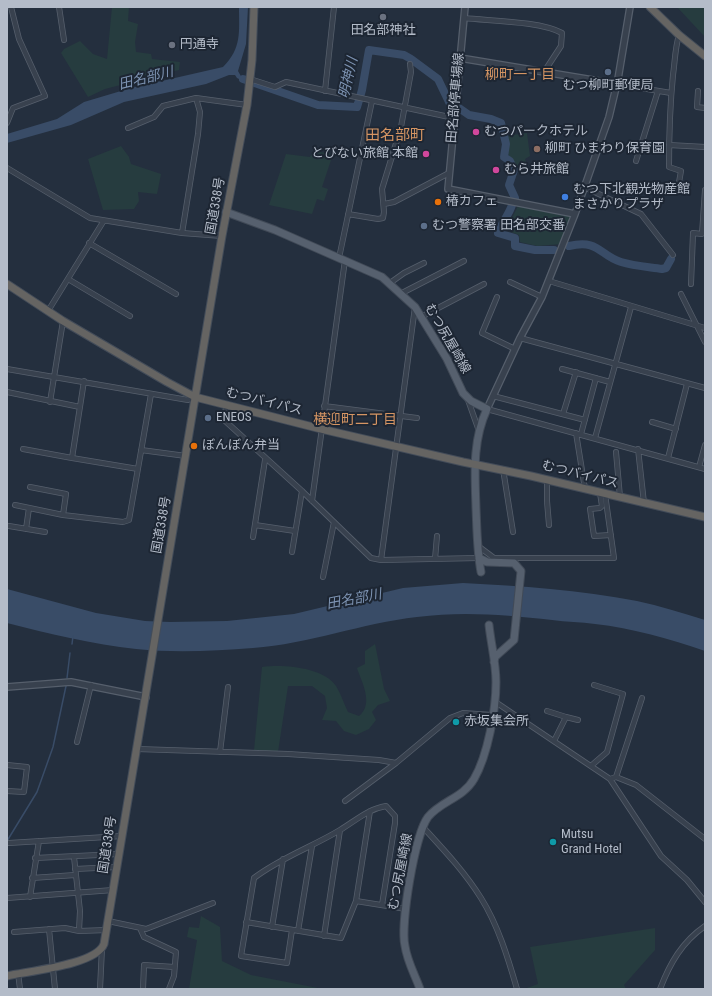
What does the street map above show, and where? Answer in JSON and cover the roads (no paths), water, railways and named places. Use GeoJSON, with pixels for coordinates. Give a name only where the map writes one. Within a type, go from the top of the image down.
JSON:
{"type":"FeatureCollection","features":[{"type":"Feature","properties":{"kind":"highway","name":"国道338号"},"geometry":{"type":"LineString","coordinates":[[102,948],[107,930],[226,212],[247,104],[250,81],[254,7]]}},
{"type":"Feature","properties":{"kind":"highway"},"geometry":{"type":"LineString","coordinates":[[650,7],[679,35],[705,56]]}},
{"type":"Feature","properties":{"kind":"highway","name":"むつバイパス"},"geometry":{"type":"LineString","coordinates":[[7,284],[63,320],[195,397],[321,429],[503,469],[705,517]]}},
{"type":"Feature","properties":{"kind":"highway"},"geometry":{"type":"LineString","coordinates":[[7,976],[78,961],[102,948]]}},
{"type":"Feature","properties":{"kind":"main road","name":"むつ尻屋崎線"},"geometry":{"type":"LineString","coordinates":[[226,212],[275,230],[342,259],[382,277],[390,283],[415,307],[467,398]]}},
{"type":"Feature","properties":{"kind":"main road"},"geometry":{"type":"LineString","coordinates":[[467,398],[486,409],[478,431],[475,464],[478,546],[481,572]]}},
{"type":"Feature","properties":{"kind":"main road"},"geometry":{"type":"LineString","coordinates":[[479,558],[487,562],[514,563],[519,567],[521,577],[517,626],[514,640],[495,657],[494,664]]}},
{"type":"Feature","properties":{"kind":"main road","name":"むつ尻屋崎線"},"geometry":{"type":"LineString","coordinates":[[420,989],[404,946],[406,909],[422,826],[432,813],[464,792],[474,778],[482,758],[492,715],[496,682],[489,625]]}},
{"type":"Feature","properties":{"kind":"street"},"geometry":{"type":"LineString","coordinates":[[7,123],[13,108],[45,96],[19,38],[11,7]]}},
{"type":"Feature","properties":{"kind":"street"},"geometry":{"type":"LineString","coordinates":[[59,7],[64,40]]}},
{"type":"Feature","properties":{"kind":"street"},"geometry":{"type":"LineString","coordinates":[[325,91],[334,7]]}},
{"type":"Feature","properties":{"kind":"street","name":"田名部停車場線"},"geometry":{"type":"LineString","coordinates":[[465,7],[448,189],[575,214]]}},
{"type":"Feature","properties":{"kind":"street"},"geometry":{"type":"LineString","coordinates":[[630,7],[617,84],[609,117],[575,214],[542,297],[520,338],[486,409],[638,449],[705,469]]}},
{"type":"Feature","properties":{"kind":"street"},"geometry":{"type":"LineString","coordinates":[[464,18],[531,25],[556,30],[562,33],[561,46],[544,72]]}},
{"type":"Feature","properties":{"kind":"street"},"geometry":{"type":"LineString","coordinates":[[678,188],[681,171],[669,167],[669,145],[671,93],[676,43],[679,35]]}},
{"type":"Feature","properties":{"kind":"street"},"geometry":{"type":"LineString","coordinates":[[460,58],[671,93]]}},
{"type":"Feature","properties":{"kind":"street"},"geometry":{"type":"LineString","coordinates":[[348,214],[381,220],[384,212],[382,197],[383,183],[395,150],[411,72],[410,64]]}},
{"type":"Feature","properties":{"kind":"street"},"geometry":{"type":"LineString","coordinates":[[250,81],[275,87],[286,82],[358,97],[404,109],[454,118]]}},
{"type":"Feature","properties":{"kind":"street"},"geometry":{"type":"LineString","coordinates":[[636,161],[658,91]]}},
{"type":"Feature","properties":{"kind":"street"},"geometry":{"type":"LineString","coordinates":[[698,91],[697,107],[705,108]]}},
{"type":"Feature","properties":{"kind":"street"},"geometry":{"type":"LineString","coordinates":[[182,232],[198,134],[200,112],[196,98]]}},
{"type":"Feature","properties":{"kind":"street"},"geometry":{"type":"LineString","coordinates":[[128,128],[154,117],[163,106],[196,98],[247,104]]}},
{"type":"Feature","properties":{"kind":"street"},"geometry":{"type":"LineString","coordinates":[[312,501],[348,214],[372,101]]}},
{"type":"Feature","properties":{"kind":"street"},"geometry":{"type":"LineString","coordinates":[[669,145],[705,147]]}},
{"type":"Feature","properties":{"kind":"street"},"geometry":{"type":"LineString","coordinates":[[7,168],[90,218],[103,222],[222,236]]}},
{"type":"Feature","properties":{"kind":"street"},"geometry":{"type":"LineString","coordinates":[[384,204],[394,202],[449,173]]}},
{"type":"Feature","properties":{"kind":"street"},"geometry":{"type":"LineString","coordinates":[[584,187],[641,214],[673,255]]}},
{"type":"Feature","properties":{"kind":"street"},"geometry":{"type":"LineString","coordinates":[[691,284],[693,233],[702,234],[705,190]]}},
{"type":"Feature","properties":{"kind":"street"},"geometry":{"type":"LineString","coordinates":[[48,310],[103,222]]}},
{"type":"Feature","properties":{"kind":"street"},"geometry":{"type":"LineString","coordinates":[[89,244],[176,294]]}},
{"type":"Feature","properties":{"kind":"street"},"geometry":{"type":"LineString","coordinates":[[402,293],[464,261]]}},
{"type":"Feature","properties":{"kind":"street"},"geometry":{"type":"LineString","coordinates":[[390,283],[404,273],[424,263]]}},
{"type":"Feature","properties":{"kind":"street"},"geometry":{"type":"LineString","coordinates":[[68,279],[130,316]]}},
{"type":"Feature","properties":{"kind":"street"},"geometry":{"type":"LineString","coordinates":[[548,281],[603,296],[611,301],[705,328]]}},
{"type":"Feature","properties":{"kind":"street"},"geometry":{"type":"LineString","coordinates":[[510,282],[542,297]]}},
{"type":"Feature","properties":{"kind":"street"},"geometry":{"type":"LineString","coordinates":[[421,316],[484,284]]}},
{"type":"Feature","properties":{"kind":"street"},"geometry":{"type":"LineString","coordinates":[[680,294],[699,327],[705,342]]}},
{"type":"Feature","properties":{"kind":"street"},"geometry":{"type":"LineString","coordinates":[[497,297],[482,333],[515,349]]}},
{"type":"Feature","properties":{"kind":"street"},"geometry":{"type":"LineString","coordinates":[[382,560],[415,307]]}},
{"type":"Feature","properties":{"kind":"street"},"geometry":{"type":"LineString","coordinates":[[595,438],[631,307]]}},
{"type":"Feature","properties":{"kind":"street"},"geometry":{"type":"LineString","coordinates":[[50,402],[63,320]]}},
{"type":"Feature","properties":{"kind":"street"},"geometry":{"type":"LineString","coordinates":[[520,338],[705,388]]}},
{"type":"Feature","properties":{"kind":"street"},"geometry":{"type":"LineString","coordinates":[[7,369],[188,400],[195,397]]}},
{"type":"Feature","properties":{"kind":"street"},"geometry":{"type":"LineString","coordinates":[[562,369],[610,382]]}},
{"type":"Feature","properties":{"kind":"street"},"geometry":{"type":"LineString","coordinates":[[563,414],[576,372]]}},
{"type":"Feature","properties":{"kind":"street"},"geometry":{"type":"LineString","coordinates":[[585,489],[578,433],[585,420],[596,378]]}},
{"type":"Feature","properties":{"kind":"street"},"geometry":{"type":"LineString","coordinates":[[72,458],[84,381]]}},
{"type":"Feature","properties":{"kind":"street"},"geometry":{"type":"LineString","coordinates":[[668,458],[688,384]]}},
{"type":"Feature","properties":{"kind":"street"},"geometry":{"type":"LineString","coordinates":[[7,392],[50,402],[80,406]]}},
{"type":"Feature","properties":{"kind":"street"},"geometry":{"type":"LineString","coordinates":[[14,505],[63,515],[123,522],[129,520],[151,394]]}},
{"type":"Feature","properties":{"kind":"street"},"geometry":{"type":"LineString","coordinates":[[493,396],[585,420]]}},
{"type":"Feature","properties":{"kind":"street"},"geometry":{"type":"LineString","coordinates":[[467,398],[478,431]]}},
{"type":"Feature","properties":{"kind":"street"},"geometry":{"type":"LineString","coordinates":[[227,405],[223,419],[265,460],[302,491],[371,558],[382,560],[479,558]]}},
{"type":"Feature","properties":{"kind":"street"},"geometry":{"type":"LineString","coordinates":[[324,406],[417,418]]}},
{"type":"Feature","properties":{"kind":"street"},"geometry":{"type":"LineString","coordinates":[[652,422],[676,429]]}},
{"type":"Feature","properties":{"kind":"street"},"geometry":{"type":"LineString","coordinates":[[699,467],[705,445]]}},
{"type":"Feature","properties":{"kind":"street"},"geometry":{"type":"LineString","coordinates":[[23,449],[138,469]]}},
{"type":"Feature","properties":{"kind":"street"},"geometry":{"type":"LineString","coordinates":[[638,449],[644,503]]}},
{"type":"Feature","properties":{"kind":"street"},"geometry":{"type":"LineString","coordinates":[[141,450],[186,456]]}},
{"type":"Feature","properties":{"kind":"street"},"geometry":{"type":"LineString","coordinates":[[616,452],[620,497]]}},
{"type":"Feature","properties":{"kind":"street"},"geometry":{"type":"LineString","coordinates":[[253,538],[265,460]]}},
{"type":"Feature","properties":{"kind":"street"},"geometry":{"type":"LineString","coordinates":[[503,469],[513,532]]}},
{"type":"Feature","properties":{"kind":"street"},"geometry":{"type":"LineString","coordinates":[[547,480],[549,525]]}},
{"type":"Feature","properties":{"kind":"street"},"geometry":{"type":"LineString","coordinates":[[30,487],[66,494],[63,515]]}},
{"type":"Feature","properties":{"kind":"street"},"geometry":{"type":"LineString","coordinates":[[292,552],[302,491]]}},
{"type":"Feature","properties":{"kind":"street"},"geometry":{"type":"LineString","coordinates":[[478,546],[494,558],[614,558],[603,493]]}},
{"type":"Feature","properties":{"kind":"street"},"geometry":{"type":"LineString","coordinates":[[603,493],[602,506],[600,508],[590,509],[594,536],[611,535]]}},
{"type":"Feature","properties":{"kind":"street"},"geometry":{"type":"LineString","coordinates":[[26,529],[29,508]]}},
{"type":"Feature","properties":{"kind":"street"},"geometry":{"type":"LineString","coordinates":[[323,577],[334,522]]}},
{"type":"Feature","properties":{"kind":"street"},"geometry":{"type":"LineString","coordinates":[[255,524],[295,531]]}},
{"type":"Feature","properties":{"kind":"street"},"geometry":{"type":"LineString","coordinates":[[9,526],[45,532]]}},
{"type":"Feature","properties":{"kind":"street"},"geometry":{"type":"LineString","coordinates":[[435,559],[437,536]]}},
{"type":"Feature","properties":{"kind":"street"},"geometry":{"type":"LineString","coordinates":[[7,687],[71,682],[146,697]]}},
{"type":"Feature","properties":{"kind":"street"},"geometry":{"type":"LineString","coordinates":[[77,742],[91,685]]}},
{"type":"Feature","properties":{"kind":"street"},"geometry":{"type":"LineString","coordinates":[[592,765],[607,752],[623,694],[594,685]]}},
{"type":"Feature","properties":{"kind":"street"},"geometry":{"type":"LineString","coordinates":[[220,752],[228,687]]}},
{"type":"Feature","properties":{"kind":"street"},"geometry":{"type":"LineString","coordinates":[[616,777],[642,698]]}},
{"type":"Feature","properties":{"kind":"street"},"geometry":{"type":"LineString","coordinates":[[494,702],[592,765],[610,779],[660,856],[687,880],[705,902]]}},
{"type":"Feature","properties":{"kind":"street"},"geometry":{"type":"LineString","coordinates":[[547,711],[578,720]]}},
{"type":"Feature","properties":{"kind":"street"},"geometry":{"type":"LineString","coordinates":[[345,801],[418,746],[450,718],[464,713],[492,715]]}},
{"type":"Feature","properties":{"kind":"street"},"geometry":{"type":"LineString","coordinates":[[554,741],[566,717]]}},
{"type":"Feature","properties":{"kind":"street"},"geometry":{"type":"LineString","coordinates":[[136,749],[288,754],[379,760],[396,763]]}},
{"type":"Feature","properties":{"kind":"street"},"geometry":{"type":"LineString","coordinates":[[7,765],[27,767],[24,792],[7,791]]}},
{"type":"Feature","properties":{"kind":"street"},"geometry":{"type":"LineString","coordinates":[[610,779],[616,777],[636,785],[705,839]]}},
{"type":"Feature","properties":{"kind":"street"},"geometry":{"type":"LineString","coordinates":[[292,930],[287,963],[241,956],[254,878],[283,859],[312,846],[370,811],[386,806],[395,816],[393,841],[382,905]]}},
{"type":"Feature","properties":{"kind":"street"},"geometry":{"type":"LineString","coordinates":[[246,922],[341,938],[356,901],[370,811]]}},
{"type":"Feature","properties":{"kind":"street"},"geometry":{"type":"LineString","coordinates":[[422,826],[453,861],[481,898],[492,918],[517,989]]}},
{"type":"Feature","properties":{"kind":"street"},"geometry":{"type":"LineString","coordinates":[[324,936],[340,830]]}},
{"type":"Feature","properties":{"kind":"street"},"geometry":{"type":"LineString","coordinates":[[9,843],[122,836]]}},
{"type":"Feature","properties":{"kind":"street"},"geometry":{"type":"LineString","coordinates":[[30,897],[39,840]]}},
{"type":"Feature","properties":{"kind":"street"},"geometry":{"type":"LineString","coordinates":[[298,931],[312,846]]}},
{"type":"Feature","properties":{"kind":"street"},"geometry":{"type":"LineString","coordinates":[[35,858],[119,854]]}},
{"type":"Feature","properties":{"kind":"street"},"geometry":{"type":"LineString","coordinates":[[74,856],[80,911],[79,931]]}},
{"type":"Feature","properties":{"kind":"street"},"geometry":{"type":"LineString","coordinates":[[272,927],[283,859]]}},
{"type":"Feature","properties":{"kind":"street"},"geometry":{"type":"LineString","coordinates":[[75,869],[117,867]]}},
{"type":"Feature","properties":{"kind":"street"},"geometry":{"type":"LineString","coordinates":[[32,878],[75,875]]}},
{"type":"Feature","properties":{"kind":"street"},"geometry":{"type":"LineString","coordinates":[[7,898],[113,890]]}},
{"type":"Feature","properties":{"kind":"street"},"geometry":{"type":"LineString","coordinates":[[356,901],[406,909]]}},
{"type":"Feature","properties":{"kind":"street"},"geometry":{"type":"LineString","coordinates":[[108,921],[146,929],[213,903]]}},
{"type":"Feature","properties":{"kind":"street"},"geometry":{"type":"LineString","coordinates":[[660,989],[674,958],[687,941],[705,926]]}},
{"type":"Feature","properties":{"kind":"street"},"geometry":{"type":"LineString","coordinates":[[14,932],[65,928],[79,931],[107,930]]}},
{"type":"Feature","properties":{"kind":"street"},"geometry":{"type":"LineString","coordinates":[[140,928],[144,937],[176,952],[174,976],[169,989]]}},
{"type":"Feature","properties":{"kind":"street"},"geometry":{"type":"LineString","coordinates":[[49,930],[54,967],[55,989]]}},
{"type":"Feature","properties":{"kind":"street"},"geometry":{"type":"LineString","coordinates":[[100,989],[102,948]]}},
{"type":"Feature","properties":{"kind":"street"},"geometry":{"type":"LineString","coordinates":[[143,989],[144,965],[174,967]]}},
{"type":"Feature","properties":{"kind":"street"},"geometry":{"type":"LineString","coordinates":[[18,973],[20,989]]}},
{"type":"Feature","properties":{"kind":"water"},"geometry":{"type":"Polygon","coordinates":[[[239,7],[248,7],[246,44],[238,71],[242,78],[246,80],[245,82],[237,78],[235,75],[229,75],[206,84],[124,102],[71,125],[7,143],[7,134],[57,119],[84,102],[131,88],[223,67],[234,53],[238,39],[239,7]]]}},
{"type":"Feature","properties":{"kind":"water","name":"田名部川"},"geometry":{"type":"Polygon","coordinates":[[[463,583],[572,591],[616,597],[663,607],[705,620],[705,651],[651,634],[623,628],[590,623],[485,614],[451,614],[417,617],[376,624],[274,646],[194,651],[165,651],[120,647],[71,638],[7,623],[7,589],[96,613],[145,621],[170,622],[227,621],[294,614],[403,588],[463,583]]]}},
{"type":"Feature","properties":{"kind":"waterway","name":"明神川"},"geometry":{"type":"LineString","coordinates":[[243,79],[318,105],[357,107],[362,90],[369,50],[404,55],[411,59],[438,79],[449,102],[452,104]]}},
{"type":"Feature","properties":{"kind":"waterway","name":"明神川"},"geometry":{"type":"LineString","coordinates":[[459,108],[469,115],[491,119],[501,123],[506,144],[504,157],[510,161],[514,170],[509,185],[515,198]]}},
{"type":"Feature","properties":{"kind":"waterway","name":"明神川"},"geometry":{"type":"LineString","coordinates":[[512,205],[498,233],[515,238],[515,246],[535,250],[554,250]]}},
{"type":"Feature","properties":{"kind":"waterway","name":"明神川"},"geometry":{"type":"LineString","coordinates":[[569,246],[579,244],[593,246],[608,256],[621,262],[662,269],[666,268],[671,259]]}},
{"type":"Feature","properties":{"kind":"waterway"},"geometry":{"type":"LineString","coordinates":[[72,644],[73,636]]}},
{"type":"Feature","properties":{"kind":"waterway"},"geometry":{"type":"LineString","coordinates":[[67,678],[70,653]]}},
{"type":"Feature","properties":{"kind":"waterway"},"geometry":{"type":"LineString","coordinates":[[7,841],[37,792],[53,747],[66,686]]}},
{"type":"Feature","properties":{"kind":"place","name":"田名部神社"},"geometry":{"type":"Point","coordinates":[383,17]}},
{"type":"Feature","properties":{"kind":"place","name":"円通寺"},"geometry":{"type":"Point","coordinates":[172,45]}},
{"type":"Feature","properties":{"kind":"place","name":"むつ柳町郵便局"},"geometry":{"type":"Point","coordinates":[608,72]}},
{"type":"Feature","properties":{"kind":"place","name":"むつパークホテル"},"geometry":{"type":"Point","coordinates":[476,132]}},
{"type":"Feature","properties":{"kind":"place","name":"柳町 ひまわり保育園"},"geometry":{"type":"Point","coordinates":[537,149]}},
{"type":"Feature","properties":{"kind":"place","name":"とびない旅館 本館"},"geometry":{"type":"Point","coordinates":[426,154]}},
{"type":"Feature","properties":{"kind":"place","name":"むら井旅館"},"geometry":{"type":"Point","coordinates":[496,170]}},
{"type":"Feature","properties":{"kind":"place","name":"むつ下北観光物産館 まさかりプラザ"},"geometry":{"type":"Point","coordinates":[565,197]}},
{"type":"Feature","properties":{"kind":"place","name":"椿カフェ"},"geometry":{"type":"Point","coordinates":[438,202]}},
{"type":"Feature","properties":{"kind":"place","name":"むつ警察署 田名部交番"},"geometry":{"type":"Point","coordinates":[424,226]}},
{"type":"Feature","properties":{"kind":"place","name":"ENEOS"},"geometry":{"type":"Point","coordinates":[208,418]}},
{"type":"Feature","properties":{"kind":"place","name":"ぼんぼん弁当"},"geometry":{"type":"Point","coordinates":[194,446]}},
{"type":"Feature","properties":{"kind":"place","name":"赤坂集会所"},"geometry":{"type":"Point","coordinates":[456,722]}},
{"type":"Feature","properties":{"kind":"place","name":"Mutsu Grand Hotel"},"geometry":{"type":"Point","coordinates":[553,842]}},
{"type":"Feature","properties":{"kind":"district","name":"柳町一丁目"},"geometry":{"type":"Point","coordinates":[520,75]}},
{"type":"Feature","properties":{"kind":"district","name":"田名部町"},"geometry":{"type":"Point","coordinates":[395,136]}},
{"type":"Feature","properties":{"kind":"district","name":"横迎町二丁目"},"geometry":{"type":"Point","coordinates":[355,420]}}]}
